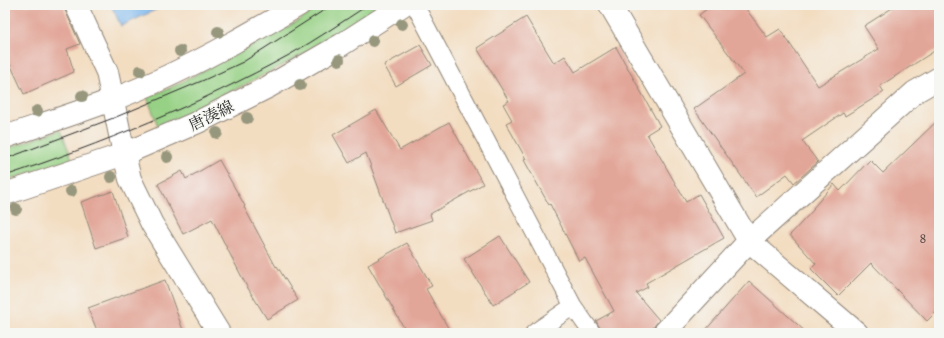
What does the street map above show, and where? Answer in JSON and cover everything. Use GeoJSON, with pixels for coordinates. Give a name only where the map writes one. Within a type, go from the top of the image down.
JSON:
{"type":"FeatureCollection","features":[{"type":"Feature","properties":{"kind":"street"},"geometry":{"type":"LineString","coordinates":[[76,5],[107,72],[130,179],[152,224],[219,333]]}},
{"type":"Feature","properties":{"kind":"street"},"geometry":{"type":"LineString","coordinates":[[5,137],[112,100],[168,76],[240,39],[299,5]]}},
{"type":"Feature","properties":{"kind":"street","name":"唐湊線"},"geometry":{"type":"LineString","coordinates":[[5,194],[124,154],[198,122],[268,87],[341,46],[403,5]]}},
{"type":"Feature","properties":{"kind":"street"},"geometry":{"type":"LineString","coordinates":[[610,5],[750,241],[857,333]]}},
{"type":"Feature","properties":{"kind":"street"},"geometry":{"type":"LineString","coordinates":[[664,333],[750,241],[915,92],[939,78]]}},
{"type":"Feature","properties":{"kind":"lane"},"geometry":{"type":"LineString","coordinates":[[415,5],[573,306],[592,333]]}},
{"type":"Feature","properties":{"kind":"lane"},"geometry":{"type":"LineString","coordinates":[[534,333],[573,306]]}},
{"type":"Feature","properties":{"kind":"green space"},"geometry":{"type":"Polygon","coordinates":[[[323,5],[381,5],[304,54],[184,116],[158,126],[147,97],[170,88],[288,27],[323,5]]]}},
{"type":"Feature","properties":{"kind":"green space"},"geometry":{"type":"Polygon","coordinates":[[[61,130],[72,159],[5,181],[5,149],[61,130]]]}},
{"type":"Feature","properties":{"kind":"water"},"geometry":{"type":"Polygon","coordinates":[[[111,5],[166,5],[121,26],[111,5]]]}},
{"type":"Feature","properties":{"kind":"building"},"geometry":{"type":"Polygon","coordinates":[[[5,5],[64,5],[80,44],[67,49],[74,72],[24,94],[5,53],[5,5]]]}},
{"type":"Feature","properties":{"kind":"building"},"geometry":{"type":"Polygon","coordinates":[[[712,5],[743,5],[767,37],[780,29],[818,86],[879,49],[864,26],[897,5],[939,5],[939,48],[880,86],[884,92],[845,116],[843,113],[802,141],[818,162],[794,183],[787,174],[756,197],[694,109],[744,74],[699,15],[712,5]]]}},
{"type":"Feature","properties":{"kind":"building"},"geometry":{"type":"Polygon","coordinates":[[[526,17],[554,63],[565,56],[575,72],[616,47],[660,126],[647,134],[686,202],[699,194],[724,238],[646,283],[648,287],[636,293],[659,320],[652,333],[602,333],[596,321],[614,311],[585,258],[579,261],[550,204],[549,205],[524,160],[526,159],[506,123],[512,120],[503,104],[509,101],[477,48],[526,17]]]}},
{"type":"Feature","properties":{"kind":"building"},"geometry":{"type":"Polygon","coordinates":[[[420,45],[432,65],[396,86],[384,65],[420,45]]]}},
{"type":"Feature","properties":{"kind":"building"},"geometry":{"type":"Polygon","coordinates":[[[376,110],[400,150],[449,122],[483,184],[430,214],[432,220],[395,233],[366,153],[349,163],[333,135],[376,110]]]}},
{"type":"Feature","properties":{"kind":"building"},"geometry":{"type":"Polygon","coordinates":[[[939,119],[939,309],[927,321],[871,263],[838,296],[811,269],[816,264],[790,235],[834,184],[840,191],[870,160],[883,173],[939,119]]]}},
{"type":"Feature","properties":{"kind":"building"},"geometry":{"type":"Polygon","coordinates":[[[219,160],[245,206],[244,207],[276,267],[277,266],[298,300],[267,319],[246,285],[212,219],[183,234],[158,184],[182,171],[186,179],[219,160]]]}},
{"type":"Feature","properties":{"kind":"building"},"geometry":{"type":"Polygon","coordinates":[[[113,191],[128,237],[96,248],[81,202],[113,191]]]}},
{"type":"Feature","properties":{"kind":"building"},"geometry":{"type":"Polygon","coordinates":[[[500,236],[529,282],[493,305],[464,259],[500,236]]]}},
{"type":"Feature","properties":{"kind":"building"},"geometry":{"type":"Polygon","coordinates":[[[407,243],[432,286],[426,289],[451,333],[407,333],[368,265],[407,243]]]}},
{"type":"Feature","properties":{"kind":"building"},"geometry":{"type":"Polygon","coordinates":[[[165,280],[184,333],[98,333],[88,308],[165,280]]]}},
{"type":"Feature","properties":{"kind":"building"},"geometry":{"type":"Polygon","coordinates":[[[749,281],[807,333],[703,333],[749,281]]]}},
{"type":"Feature","properties":{"kind":"tram line"},"geometry":{"type":"LineString","coordinates":[[5,159],[116,117],[243,62],[332,5]]}},
{"type":"Feature","properties":{"kind":"tram line"},"geometry":{"type":"LineString","coordinates":[[5,176],[114,137],[221,90],[299,49],[368,5]]}}]}
